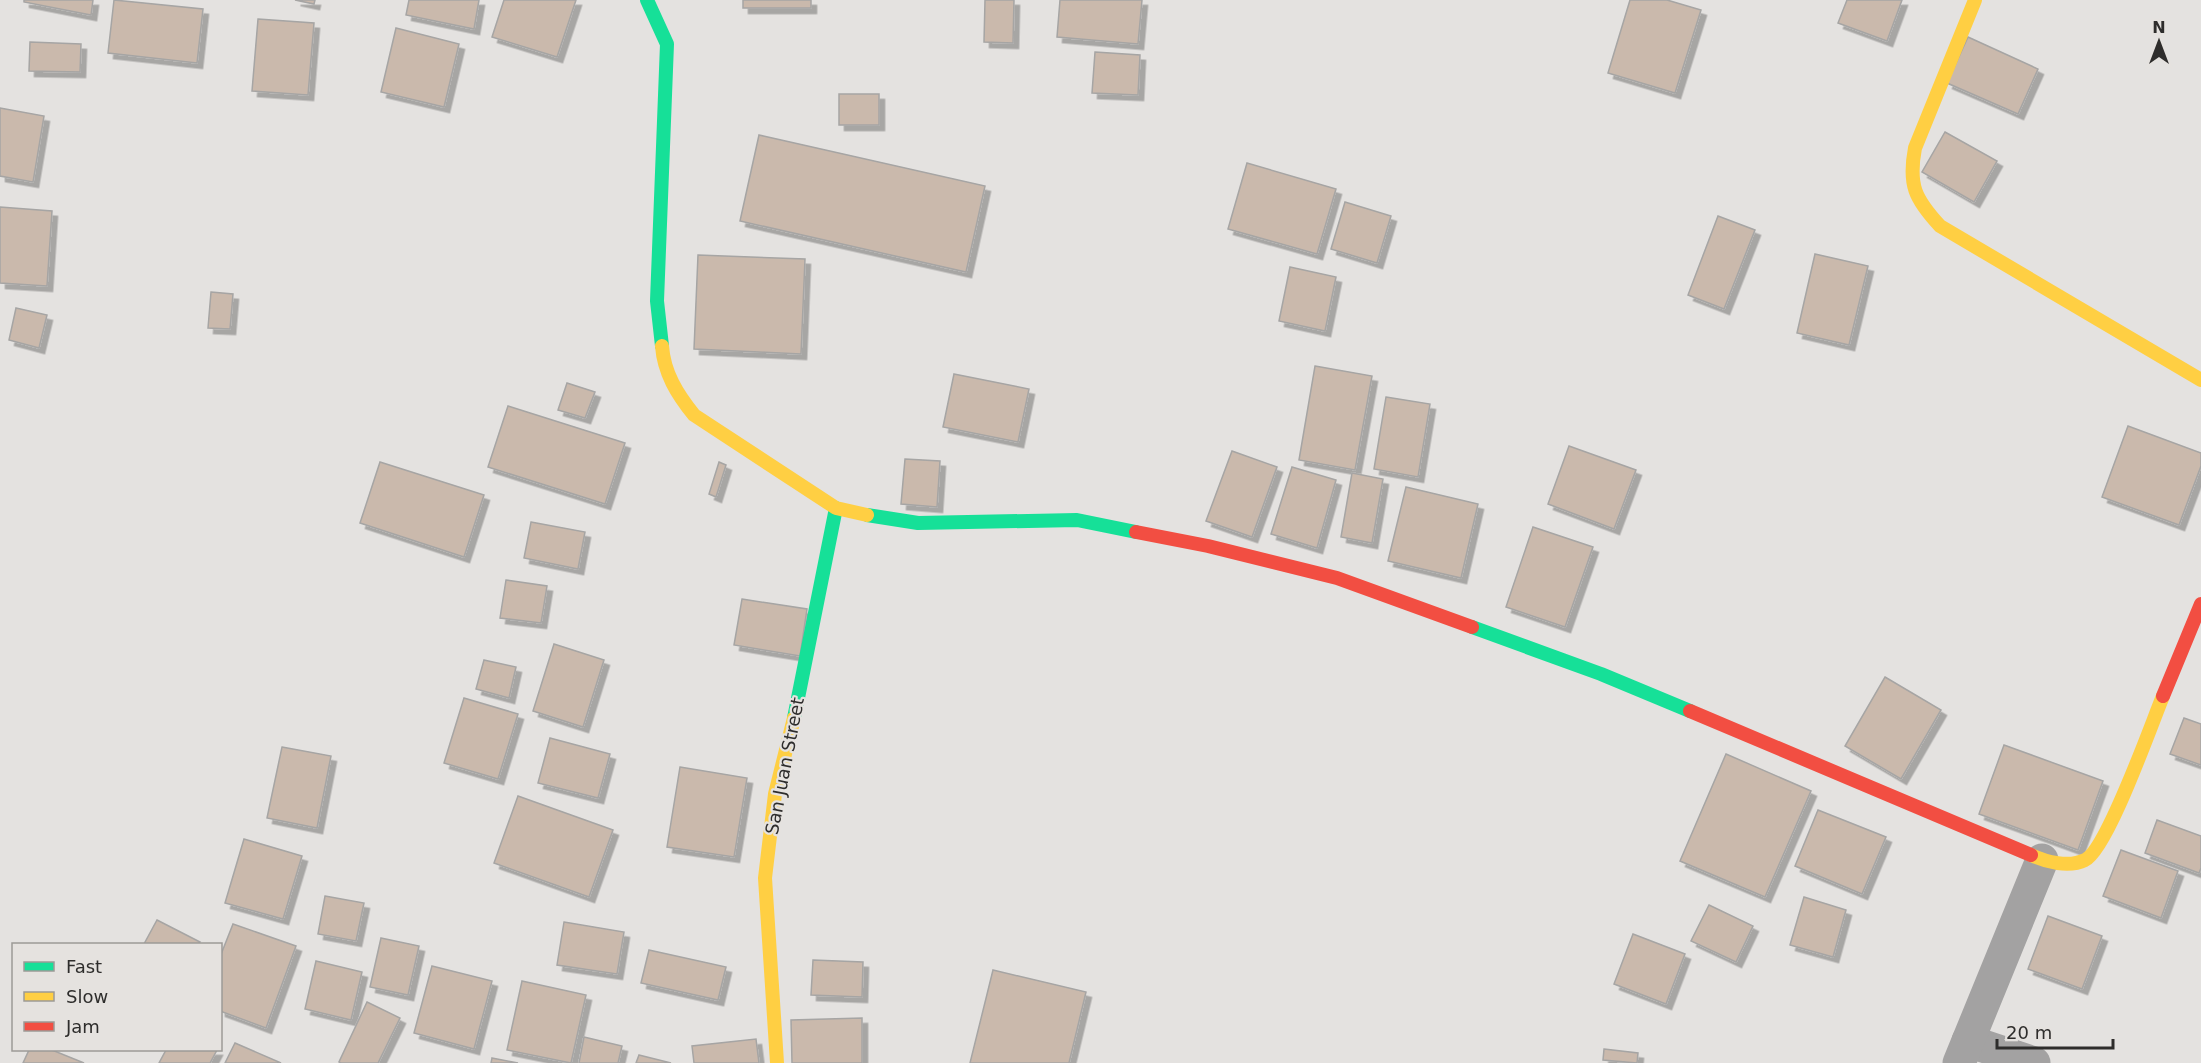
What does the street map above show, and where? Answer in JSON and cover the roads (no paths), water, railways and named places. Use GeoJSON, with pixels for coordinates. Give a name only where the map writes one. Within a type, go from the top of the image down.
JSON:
{"type":"FeatureCollection","features":[{"type":"Feature","properties":{"kind":"street"},"geometry":{"type":"LineString","coordinates":[[647,0],[667,44],[657,301],[663,361],[677,394],[694,415],[836,508],[918,523],[1077,520],[1208,546],[1337,578],[1601,674],[2042,860],[2072,864],[2083,863],[2093,854],[2116,811],[2199,613]]}},
{"type":"Feature","properties":{"kind":"street"},"geometry":{"type":"LineString","coordinates":[[1975,0],[1915,148],[1910,170],[1913,189],[1922,207],[1940,226],[2201,380]]}},
{"type":"Feature","properties":{"kind":"street","name":"San Juan Street"},"geometry":{"type":"LineString","coordinates":[[777,1063],[765,878],[775,794],[790,734],[836,508]]}},
{"type":"Feature","properties":{"kind":"street"},"geometry":{"type":"LineString","coordinates":[[2034,1063],[1964,1052],[2042,860]]}}]}
